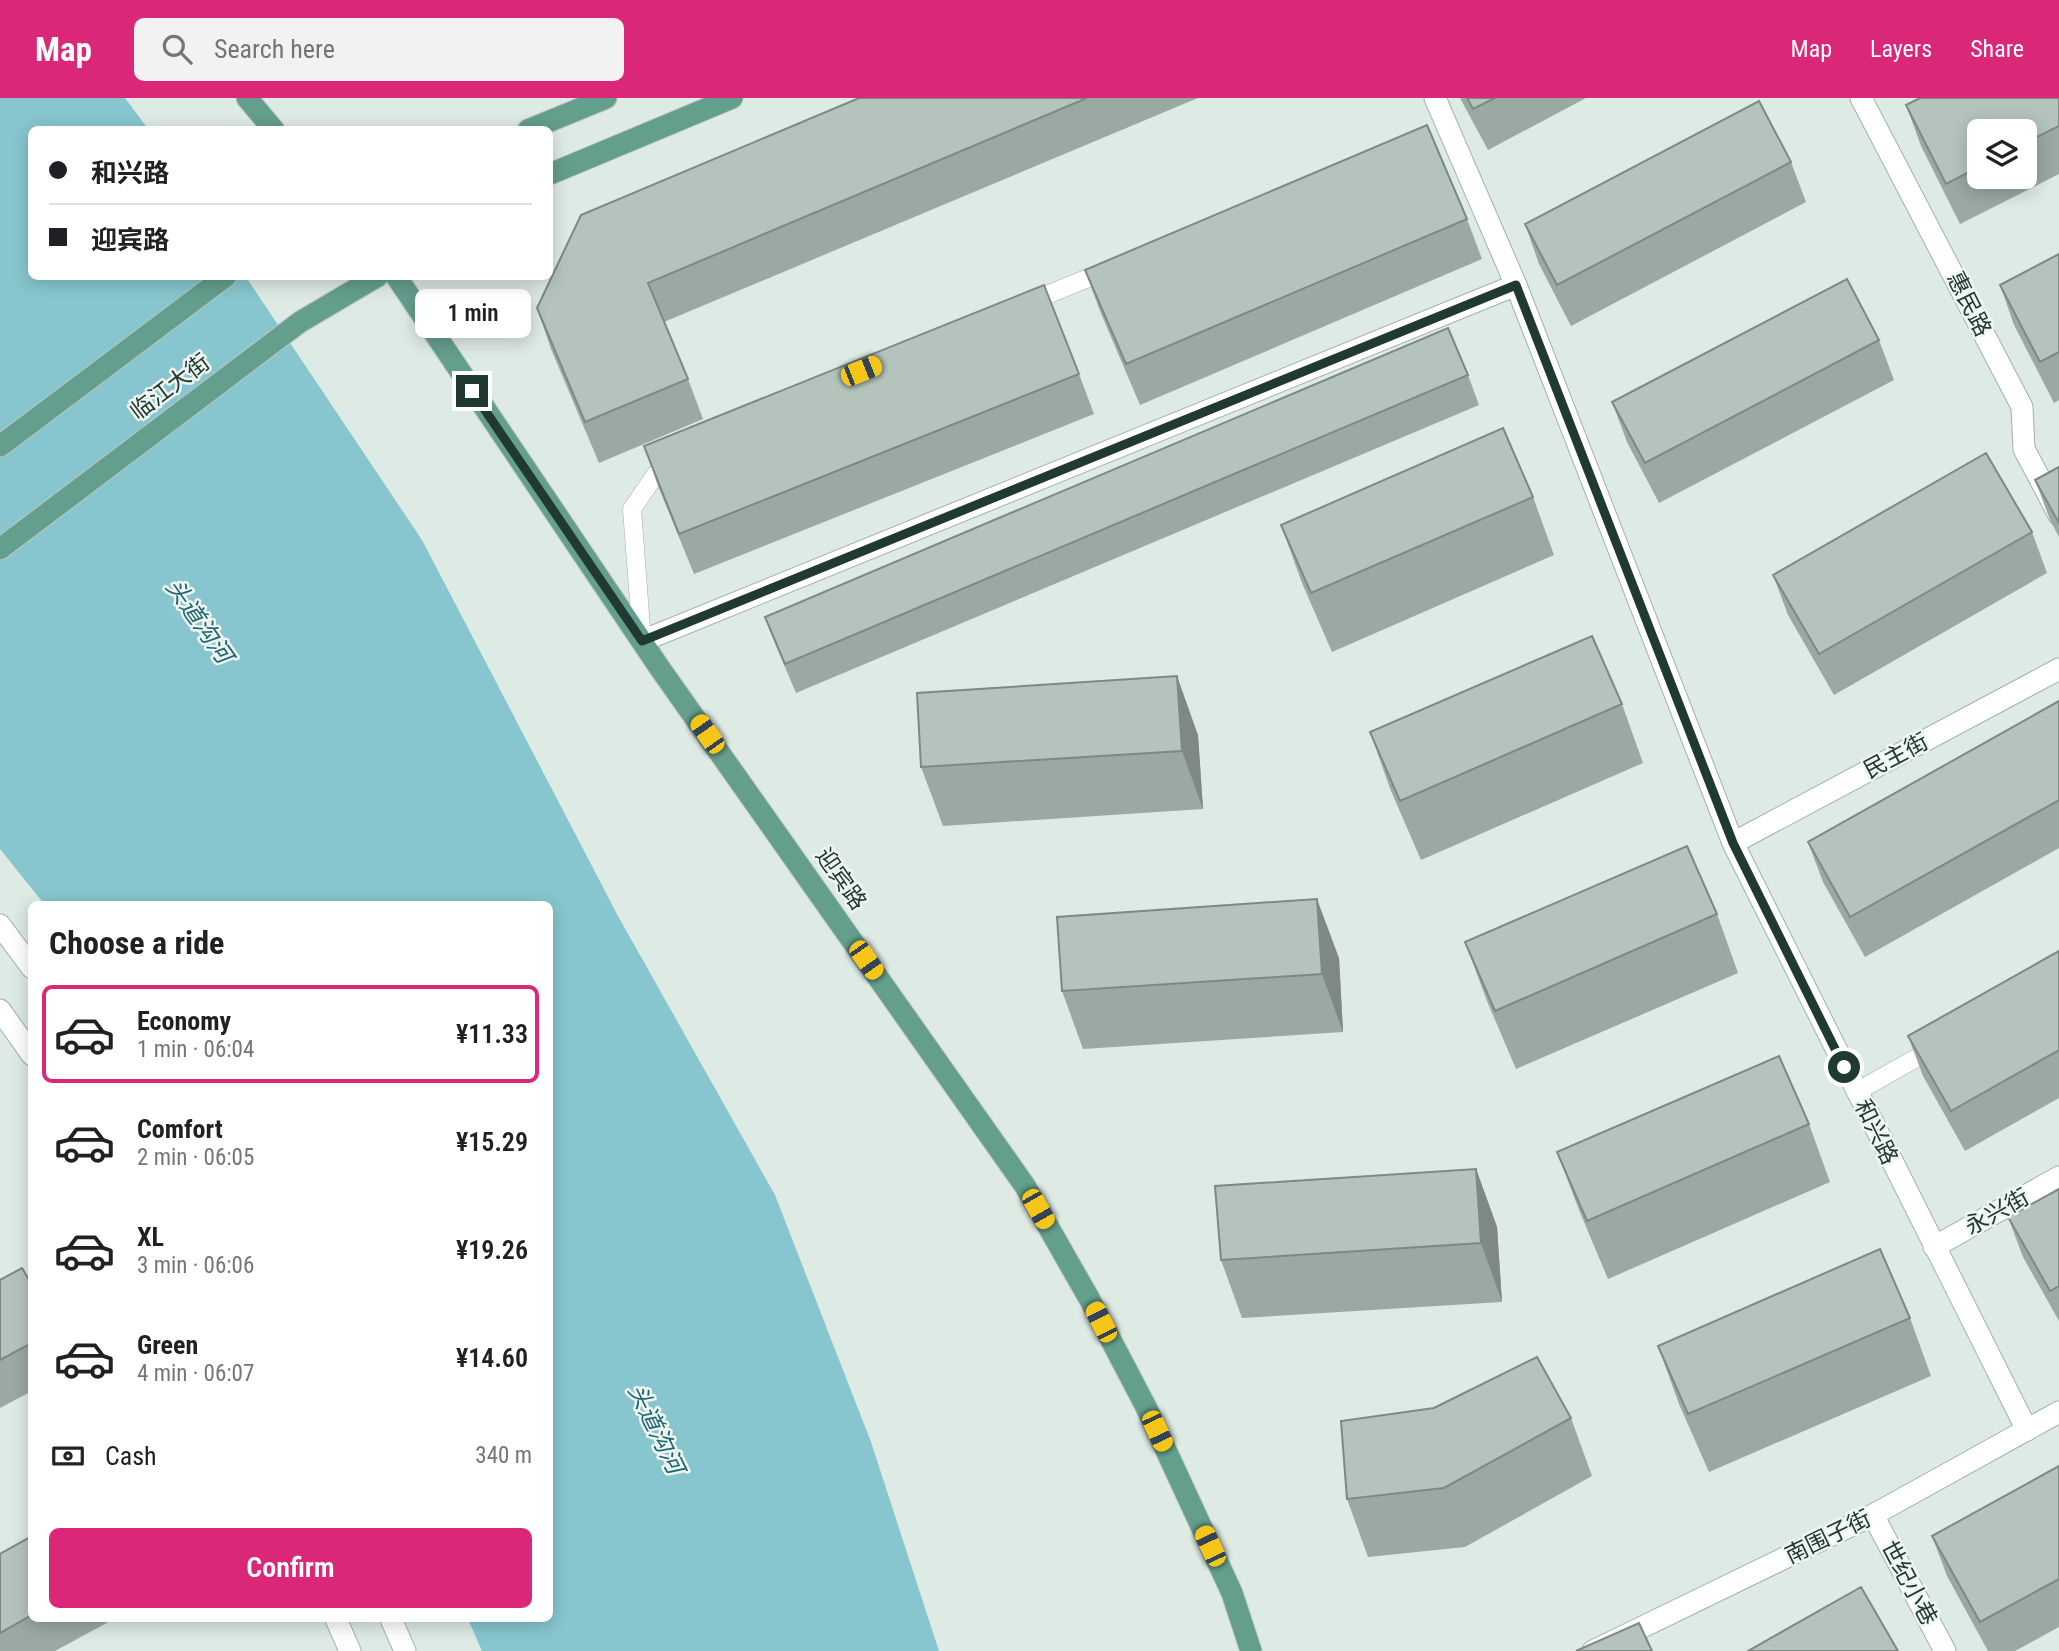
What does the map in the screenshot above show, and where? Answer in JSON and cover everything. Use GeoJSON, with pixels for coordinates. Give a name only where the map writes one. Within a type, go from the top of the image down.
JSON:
{"type":"FeatureCollection","features":[{"type":"Feature","properties":{"kind":"main road"},"geometry":{"type":"LineString","coordinates":[[247,98],[271,126]]}},
{"type":"Feature","properties":{"kind":"main road"},"geometry":{"type":"LineString","coordinates":[[538,126],[606,98]]}},
{"type":"Feature","properties":{"kind":"main road"},"geometry":{"type":"LineString","coordinates":[[553,173],[733,98]]}},
{"type":"Feature","properties":{"kind":"main road"},"geometry":{"type":"LineString","coordinates":[[0,446],[221,280]]}},
{"type":"Feature","properties":{"kind":"main road","name":"临江大街"},"geometry":{"type":"LineString","coordinates":[[0,549],[300,321],[371,280]]}},
{"type":"Feature","properties":{"kind":"main road","name":"迎宾路"},"geometry":{"type":"LineString","coordinates":[[399,280],[642,641],[1025,1186],[1090,1300],[1146,1407],[1232,1593],[1251,1651]]}},
{"type":"Feature","properties":{"kind":"street","name":"和兴路"},"geometry":{"type":"LineString","coordinates":[[1434,98],[1444,132],[1516,285],[1733,843],[2027,1430]]}},
{"type":"Feature","properties":{"kind":"street","name":"惠民路"},"geometry":{"type":"LineString","coordinates":[[1861,98],[2022,407],[2024,449],[2059,515]]}},
{"type":"Feature","properties":{"kind":"street"},"geometry":{"type":"LineString","coordinates":[[642,641],[1516,285]]}},
{"type":"Feature","properties":{"kind":"street","name":"民主街"},"geometry":{"type":"LineString","coordinates":[[1733,843],[2059,669]]}},
{"type":"Feature","properties":{"kind":"street"},"geometry":{"type":"LineString","coordinates":[[0,925],[28,963]]}},
{"type":"Feature","properties":{"kind":"street"},"geometry":{"type":"LineString","coordinates":[[0,1010],[28,1049]]}},
{"type":"Feature","properties":{"kind":"street","name":"永兴街"},"geometry":{"type":"LineString","coordinates":[[1934,1247],[2059,1177]]}},
{"type":"Feature","properties":{"kind":"street","name":"南围子街"},"geometry":{"type":"LineString","coordinates":[[1593,1651],[1873,1515],[2059,1412]]}},
{"type":"Feature","properties":{"kind":"street","name":"世纪小巷"},"geometry":{"type":"LineString","coordinates":[[1873,1515],[1945,1651]]}},
{"type":"Feature","properties":{"kind":"street"},"geometry":{"type":"LineString","coordinates":[[337,1622],[350,1651]]}},
{"type":"Feature","properties":{"kind":"street"},"geometry":{"type":"LineString","coordinates":[[392,1622],[405,1651]]}},
{"type":"Feature","properties":{"kind":"lane"},"geometry":{"type":"LineString","coordinates":[[1014,308],[1130,261]]}},
{"type":"Feature","properties":{"kind":"lane"},"geometry":{"type":"LineString","coordinates":[[642,641],[632,509],[656,474],[689,452]]}},
{"type":"Feature","properties":{"kind":"lane"},"geometry":{"type":"LineString","coordinates":[[1856,1092],[1952,1038]]}},
{"type":"Feature","properties":{"kind":"water","name":"头道沟河"},"geometry":{"type":"Polygon","coordinates":[[[0,98],[125,98],[146,126],[28,126],[28,280],[248,280],[422,540],[618,916],[775,1195],[871,1442],[939,1651],[482,1651],[469,1622],[553,1622],[553,901],[42,901],[0,849],[0,98]]]}},
{"type":"Feature","properties":{"kind":"building"},"geometry":{"type":"Polygon","coordinates":[[[859,98],[1087,98],[648,283],[688,379],[585,422],[537,308],[550,280],[553,280],[553,274],[581,215],[859,98]]]}},
{"type":"Feature","properties":{"kind":"building"},"geometry":{"type":"Polygon","coordinates":[[[1467,98],[1495,98],[1473,109],[1467,98]]]}},
{"type":"Feature","properties":{"kind":"building"},"geometry":{"type":"Polygon","coordinates":[[[1920,98],[2059,98],[2059,126],[2037,137],[2037,119],[1967,119],[1967,173],[1946,184],[1906,105],[1920,98]]]}},
{"type":"Feature","properties":{"kind":"building"},"geometry":{"type":"Polygon","coordinates":[[[1759,101],[1791,162],[1557,285],[1525,224],[1759,101]]]}},
{"type":"Feature","properties":{"kind":"building"},"geometry":{"type":"Polygon","coordinates":[[[1427,125],[1467,219],[1126,364],[1085,270],[1427,125]]]}},
{"type":"Feature","properties":{"kind":"building"},"geometry":{"type":"Polygon","coordinates":[[[2059,254],[2059,352],[2040,362],[2000,285],[2059,254]]]}},
{"type":"Feature","properties":{"kind":"building"},"geometry":{"type":"Polygon","coordinates":[[[1847,279],[1879,340],[1645,463],[1612,402],[1847,279]]]}},
{"type":"Feature","properties":{"kind":"building"},"geometry":{"type":"Polygon","coordinates":[[[1044,285],[1079,374],[679,534],[644,446],[1044,285]]]}},
{"type":"Feature","properties":{"kind":"building"},"geometry":{"type":"Polygon","coordinates":[[[1448,328],[1468,375],[785,664],[765,617],[1448,328]]]}},
{"type":"Feature","properties":{"kind":"building"},"geometry":{"type":"Polygon","coordinates":[[[1503,428],[1533,497],[1311,593],[1281,525],[1503,428]]]}},
{"type":"Feature","properties":{"kind":"building"},"geometry":{"type":"Polygon","coordinates":[[[1986,453],[2032,532],[1819,654],[1773,575],[1986,453]]]}},
{"type":"Feature","properties":{"kind":"building"},"geometry":{"type":"Polygon","coordinates":[[[2059,467],[2059,523],[2035,480],[2059,467]]]}},
{"type":"Feature","properties":{"kind":"building"},"geometry":{"type":"Polygon","coordinates":[[[1592,636],[1622,704],[1400,801],[1370,732],[1592,636]]]}},
{"type":"Feature","properties":{"kind":"building"},"geometry":{"type":"Polygon","coordinates":[[[1177,676],[1182,751],[921,767],[917,693],[1177,676]]]}},
{"type":"Feature","properties":{"kind":"building"},"geometry":{"type":"Polygon","coordinates":[[[2059,701],[2059,800],[1850,917],[1808,842],[2059,701]]]}},
{"type":"Feature","properties":{"kind":"building"},"geometry":{"type":"Polygon","coordinates":[[[1687,846],[1717,914],[1495,1011],[1465,942],[1687,846]]]}},
{"type":"Feature","properties":{"kind":"building"},"geometry":{"type":"Polygon","coordinates":[[[1317,899],[1322,974],[1062,991],[1057,917],[1317,899]]]}},
{"type":"Feature","properties":{"kind":"building"},"geometry":{"type":"Polygon","coordinates":[[[2059,951],[2059,1050],[1951,1111],[1908,1036],[2059,951]]]}},
{"type":"Feature","properties":{"kind":"building"},"geometry":{"type":"Polygon","coordinates":[[[1779,1056],[1809,1124],[1587,1221],[1557,1152],[1779,1056]]]}},
{"type":"Feature","properties":{"kind":"building"},"geometry":{"type":"Polygon","coordinates":[[[1476,1169],[1481,1243],[1221,1260],[1215,1186],[1476,1169]]]}},
{"type":"Feature","properties":{"kind":"building"},"geometry":{"type":"Polygon","coordinates":[[[2059,1189],[2059,1286],[2050,1291],[2008,1217],[2059,1189]]]}},
{"type":"Feature","properties":{"kind":"building"},"geometry":{"type":"Polygon","coordinates":[[[1880,1249],[1910,1318],[1688,1414],[1658,1346],[1880,1249]]]}},
{"type":"Feature","properties":{"kind":"building"},"geometry":{"type":"Polygon","coordinates":[[[22,1268],[28,1278],[28,1345],[0,1360],[0,1280],[22,1268]]]}},
{"type":"Feature","properties":{"kind":"building"},"geometry":{"type":"Polygon","coordinates":[[[1537,1357],[1571,1418],[1444,1488],[1347,1499],[1341,1421],[1434,1408],[1537,1357]]]}},
{"type":"Feature","properties":{"kind":"building"},"geometry":{"type":"Polygon","coordinates":[[[2059,1466],[2059,1579],[1980,1622],[1932,1536],[2059,1466]]]}},
{"type":"Feature","properties":{"kind":"building"},"geometry":{"type":"Polygon","coordinates":[[[28,1538],[28,1617],[0,1633],[0,1554],[28,1538]]]}},
{"type":"Feature","properties":{"kind":"building"},"geometry":{"type":"Polygon","coordinates":[[[1861,1587],[1898,1651],[1748,1651],[1861,1587]]]}},
{"type":"Feature","properties":{"kind":"building"},"geometry":{"type":"Polygon","coordinates":[[[1639,1623],[1652,1651],[1576,1651],[1639,1623]]]}},
{"type":"Feature","properties":{"kind":"route"},"geometry":{"type":"LineString","coordinates":[[472,391],[642,641],[1516,285],[1733,843],[1844,1067]]}}]}
